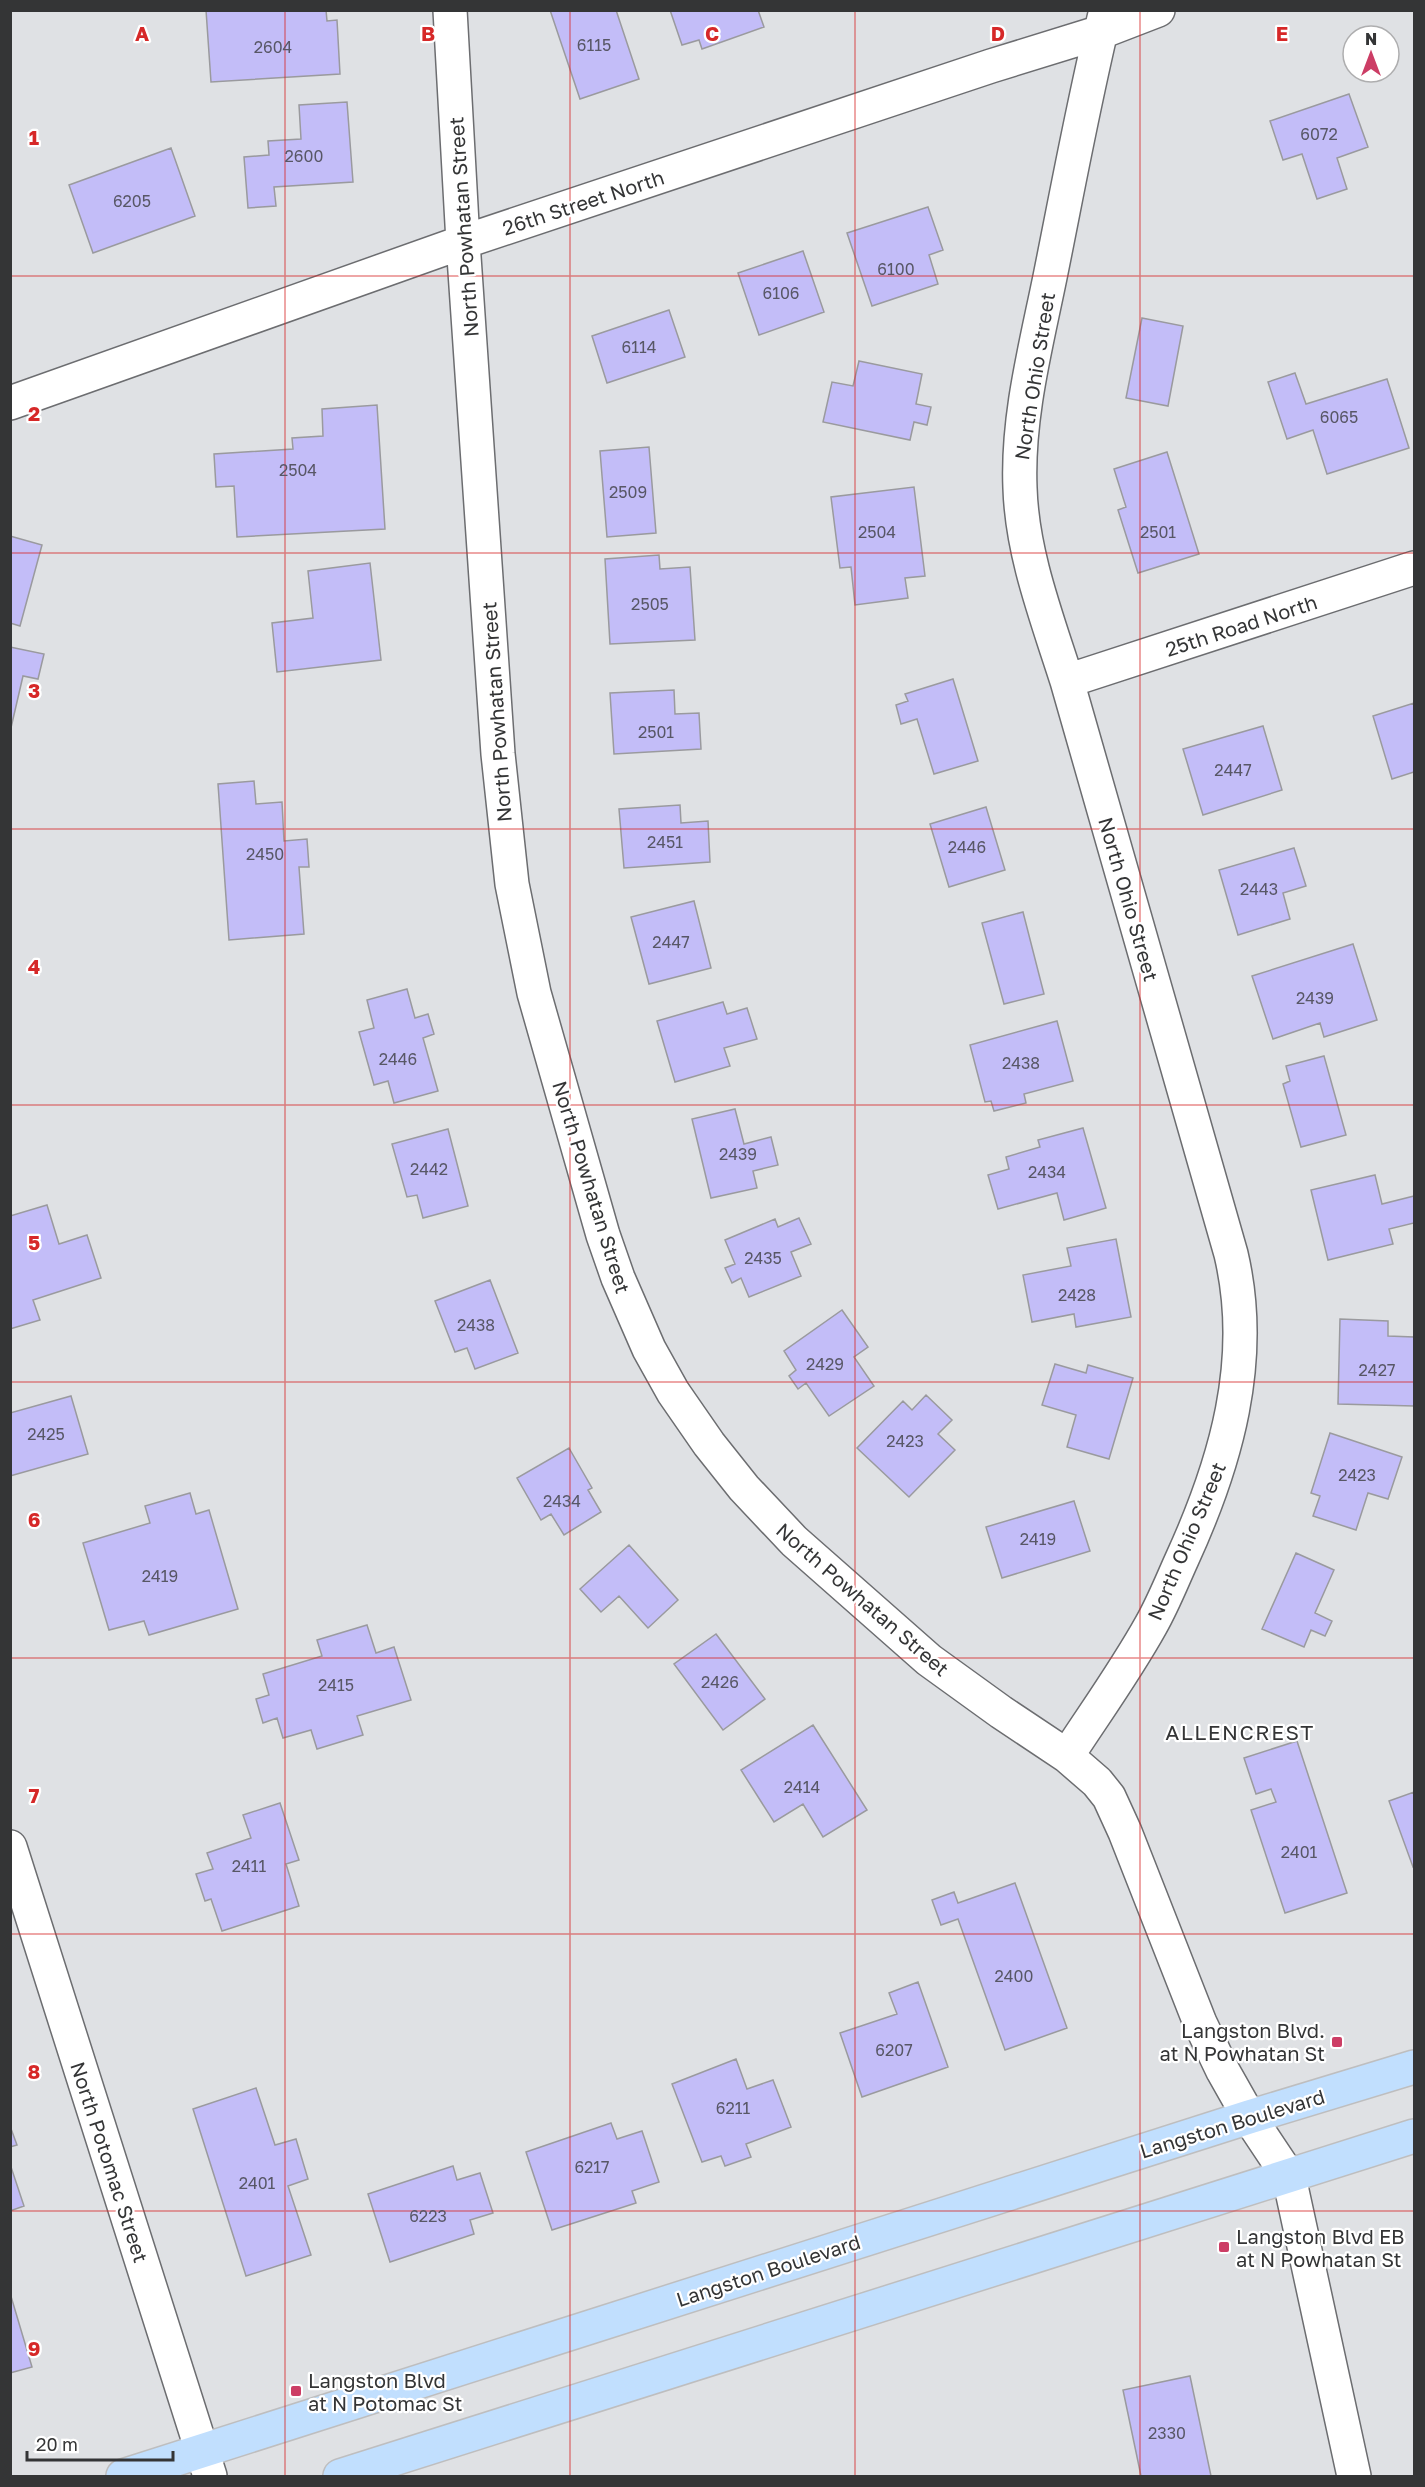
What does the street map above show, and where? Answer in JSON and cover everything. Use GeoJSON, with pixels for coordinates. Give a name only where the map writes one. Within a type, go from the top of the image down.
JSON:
{"type":"FeatureCollection","features":[{"type":"Feature","properties":{"kind":"main road","name":"Langston Boulevard"},"geometry":{"type":"LineString","coordinates":[[123,2476],[206,2464],[1249,2117],[1414,2067]]}},
{"type":"Feature","properties":{"kind":"main road"},"geometry":{"type":"LineString","coordinates":[[340,2476],[1414,2136]]}},
{"type":"Feature","properties":{"kind":"street","name":"North Powhatan Street"},"geometry":{"type":"LineString","coordinates":[[450,10],[463,242],[497,742],[511,874],[534,993],[600,1224],[618,1278],[649,1349],[673,1392],[726,1467],[775,1522],[832,1576],[929,1660],[984,1701],[1067,1756],[1101,1787],[1116,1811],[1200,2023],[1249,2117],[1288,2177],[1354,2476]]}},
{"type":"Feature","properties":{"kind":"street","name":"26th Street North"},"geometry":{"type":"LineString","coordinates":[[10,403],[463,242],[991,66],[1104,21],[1158,10]]}},
{"type":"Feature","properties":{"kind":"street","name":"North Ohio Street"},"geometry":{"type":"LineString","coordinates":[[1067,1756],[1150,1627],[1206,1506],[1225,1449],[1233,1410],[1238,1370],[1240,1311],[1236,1275],[1225,1233],[1067,681],[1039,592],[1026,540],[1020,489],[1020,447],[1029,383],[1086,93],[1104,21]]}},
{"type":"Feature","properties":{"kind":"street","name":"25th Road North"},"geometry":{"type":"LineString","coordinates":[[1067,681],[1414,568]]}},
{"type":"Feature","properties":{"kind":"street","name":"North Potomac Street"},"geometry":{"type":"LineString","coordinates":[[10,1847],[206,2464]]}},
{"type":"Feature","properties":{"kind":"building"},"geometry":{"type":"Polygon","coordinates":[[[206,10],[326,10],[327,21],[337,20],[340,74],[211,82],[206,10]]]}},
{"type":"Feature","properties":{"kind":"building"},"geometry":{"type":"Polygon","coordinates":[[[550,10],[616,10],[639,79],[580,99],[550,10]]]}},
{"type":"Feature","properties":{"kind":"building"},"geometry":{"type":"Polygon","coordinates":[[[670,10],[758,10],[764,27],[702,49],[699,40],[682,45],[670,10]]]}},
{"type":"Feature","properties":{"kind":"building"},"geometry":{"type":"Polygon","coordinates":[[[1349,94],[1368,147],[1337,158],[1347,189],[1317,199],[1302,154],[1283,160],[1270,121],[1349,94]]]}},
{"type":"Feature","properties":{"kind":"building"},"geometry":{"type":"Polygon","coordinates":[[[347,102],[353,182],[274,187],[276,206],[248,208],[244,157],[269,155],[268,141],[301,139],[299,105],[347,102]]]}},
{"type":"Feature","properties":{"kind":"building"},"geometry":{"type":"Polygon","coordinates":[[[171,148],[195,216],[93,253],[69,185],[171,148]]]}},
{"type":"Feature","properties":{"kind":"building"},"geometry":{"type":"Polygon","coordinates":[[[928,207],[943,250],[929,255],[938,284],[872,306],[847,233],[928,207]]]}},
{"type":"Feature","properties":{"kind":"building"},"geometry":{"type":"Polygon","coordinates":[[[803,251],[824,312],[759,335],[738,273],[803,251]]]}},
{"type":"Feature","properties":{"kind":"building"},"geometry":{"type":"Polygon","coordinates":[[[669,310],[685,357],[607,383],[592,336],[669,310]]]}},
{"type":"Feature","properties":{"kind":"building"},"geometry":{"type":"Polygon","coordinates":[[[1142,318],[1183,326],[1168,406],[1126,398],[1142,318]]]}},
{"type":"Feature","properties":{"kind":"building"},"geometry":{"type":"Polygon","coordinates":[[[859,361],[922,374],[916,404],[931,407],[927,425],[914,422],[910,440],[823,422],[832,382],[853,386],[859,361]]]}},
{"type":"Feature","properties":{"kind":"building"},"geometry":{"type":"Polygon","coordinates":[[[1295,373],[1306,404],[1387,379],[1409,448],[1327,474],[1313,430],[1287,439],[1268,382],[1295,373]]]}},
{"type":"Feature","properties":{"kind":"building"},"geometry":{"type":"Polygon","coordinates":[[[377,405],[385,529],[237,537],[234,486],[216,487],[214,454],[293,449],[292,438],[323,436],[322,409],[377,405]]]}},
{"type":"Feature","properties":{"kind":"building"},"geometry":{"type":"Polygon","coordinates":[[[649,447],[656,533],[607,537],[600,451],[649,447]]]}},
{"type":"Feature","properties":{"kind":"building"},"geometry":{"type":"Polygon","coordinates":[[[1167,452],[1199,554],[1138,573],[1118,510],[1126,507],[1114,469],[1167,452]]]}},
{"type":"Feature","properties":{"kind":"building"},"geometry":{"type":"Polygon","coordinates":[[[914,487],[925,576],[905,578],[908,598],[855,605],[851,567],[840,568],[831,497],[914,487]]]}},
{"type":"Feature","properties":{"kind":"building"},"geometry":{"type":"Polygon","coordinates":[[[10,536],[42,545],[20,626],[10,623],[10,536]]]}},
{"type":"Feature","properties":{"kind":"building"},"geometry":{"type":"Polygon","coordinates":[[[659,555],[660,569],[690,567],[695,640],[610,644],[605,559],[659,555]]]}},
{"type":"Feature","properties":{"kind":"building"},"geometry":{"type":"Polygon","coordinates":[[[370,563],[381,660],[277,672],[272,623],[313,618],[308,571],[370,563]]]}},
{"type":"Feature","properties":{"kind":"building"},"geometry":{"type":"Polygon","coordinates":[[[10,647],[44,654],[38,679],[23,676],[10,732],[10,647]]]}},
{"type":"Feature","properties":{"kind":"building"},"geometry":{"type":"Polygon","coordinates":[[[953,679],[978,761],[934,774],[917,719],[901,724],[896,705],[908,701],[905,694],[953,679]]]}},
{"type":"Feature","properties":{"kind":"building"},"geometry":{"type":"Polygon","coordinates":[[[674,690],[675,714],[699,713],[701,749],[614,754],[610,693],[674,690]]]}},
{"type":"Feature","properties":{"kind":"building"},"geometry":{"type":"Polygon","coordinates":[[[1414,703],[1414,772],[1392,779],[1373,716],[1414,703]]]}},
{"type":"Feature","properties":{"kind":"building"},"geometry":{"type":"Polygon","coordinates":[[[1263,726],[1282,790],[1203,815],[1183,749],[1263,726]]]}},
{"type":"Feature","properties":{"kind":"building"},"geometry":{"type":"Polygon","coordinates":[[[254,781],[256,804],[282,802],[284,841],[307,839],[309,867],[299,867],[304,934],[229,940],[218,784],[254,781]]]}},
{"type":"Feature","properties":{"kind":"building"},"geometry":{"type":"Polygon","coordinates":[[[680,805],[681,823],[708,821],[710,862],[624,868],[619,809],[680,805]]]}},
{"type":"Feature","properties":{"kind":"building"},"geometry":{"type":"Polygon","coordinates":[[[986,807],[1005,870],[949,887],[930,824],[986,807]]]}},
{"type":"Feature","properties":{"kind":"building"},"geometry":{"type":"Polygon","coordinates":[[[1294,848],[1306,886],[1283,893],[1290,919],[1238,935],[1219,870],[1294,848]]]}},
{"type":"Feature","properties":{"kind":"building"},"geometry":{"type":"Polygon","coordinates":[[[694,901],[711,968],[649,984],[631,917],[694,901]]]}},
{"type":"Feature","properties":{"kind":"building"},"geometry":{"type":"Polygon","coordinates":[[[1023,912],[1044,994],[1004,1004],[982,923],[1023,912]]]}},
{"type":"Feature","properties":{"kind":"building"},"geometry":{"type":"Polygon","coordinates":[[[1353,944],[1377,1020],[1324,1037],[1320,1023],[1273,1039],[1252,976],[1353,944]]]}},
{"type":"Feature","properties":{"kind":"building"},"geometry":{"type":"Polygon","coordinates":[[[407,989],[415,1018],[428,1014],[434,1034],[423,1038],[438,1091],[394,1103],[388,1081],[374,1085],[359,1032],[374,1028],[367,1000],[407,989]]]}},
{"type":"Feature","properties":{"kind":"building"},"geometry":{"type":"Polygon","coordinates":[[[723,1002],[727,1014],[747,1008],[757,1039],[724,1048],[730,1066],[675,1082],[657,1021],[723,1002]]]}},
{"type":"Feature","properties":{"kind":"building"},"geometry":{"type":"Polygon","coordinates":[[[1057,1021],[1073,1081],[1024,1094],[1026,1103],[994,1111],[991,1101],[985,1102],[970,1045],[1057,1021]]]}},
{"type":"Feature","properties":{"kind":"building"},"geometry":{"type":"Polygon","coordinates":[[[1324,1056],[1346,1135],[1301,1147],[1283,1084],[1290,1081],[1286,1066],[1324,1056]]]}},
{"type":"Feature","properties":{"kind":"building"},"geometry":{"type":"Polygon","coordinates":[[[735,1109],[744,1144],[771,1137],[778,1165],[753,1171],[757,1188],[711,1198],[692,1119],[735,1109]]]}},
{"type":"Feature","properties":{"kind":"building"},"geometry":{"type":"Polygon","coordinates":[[[1083,1128],[1106,1208],[1064,1220],[1057,1193],[998,1209],[988,1175],[1009,1169],[1006,1157],[1040,1147],[1038,1140],[1083,1128]]]}},
{"type":"Feature","properties":{"kind":"building"},"geometry":{"type":"Polygon","coordinates":[[[448,1129],[468,1206],[423,1218],[417,1195],[407,1197],[392,1144],[448,1129]]]}},
{"type":"Feature","properties":{"kind":"building"},"geometry":{"type":"Polygon","coordinates":[[[1375,1175],[1382,1204],[1414,1196],[1414,1223],[1389,1229],[1393,1244],[1328,1260],[1311,1190],[1375,1175]]]}},
{"type":"Feature","properties":{"kind":"building"},"geometry":{"type":"Polygon","coordinates":[[[47,1205],[59,1244],[87,1235],[101,1278],[33,1300],[40,1320],[10,1329],[10,1216],[47,1205]]]}},
{"type":"Feature","properties":{"kind":"building"},"geometry":{"type":"Polygon","coordinates":[[[799,1218],[811,1244],[791,1252],[801,1276],[749,1297],[741,1278],[732,1283],[725,1268],[735,1264],[725,1240],[775,1219],[778,1227],[799,1218]]]}},
{"type":"Feature","properties":{"kind":"building"},"geometry":{"type":"Polygon","coordinates":[[[1116,1239],[1131,1317],[1076,1327],[1074,1314],[1032,1322],[1023,1275],[1071,1266],[1067,1248],[1116,1239]]]}},
{"type":"Feature","properties":{"kind":"building"},"geometry":{"type":"Polygon","coordinates":[[[490,1280],[518,1353],[475,1369],[467,1348],[455,1352],[435,1301],[490,1280]]]}},
{"type":"Feature","properties":{"kind":"building"},"geometry":{"type":"Polygon","coordinates":[[[842,1310],[868,1347],[854,1357],[874,1386],[829,1416],[806,1383],[798,1389],[789,1376],[796,1370],[784,1351],[842,1310]]]}},
{"type":"Feature","properties":{"kind":"building"},"geometry":{"type":"Polygon","coordinates":[[[1340,1319],[1388,1321],[1388,1336],[1414,1337],[1414,1406],[1338,1404],[1340,1319]]]}},
{"type":"Feature","properties":{"kind":"building"},"geometry":{"type":"Polygon","coordinates":[[[1055,1364],[1086,1373],[1088,1365],[1133,1378],[1109,1459],[1067,1447],[1076,1415],[1042,1405],[1055,1364]]]}},
{"type":"Feature","properties":{"kind":"building"},"geometry":{"type":"Polygon","coordinates":[[[926,1395],[952,1420],[938,1434],[955,1450],[909,1497],[857,1448],[903,1401],[912,1410],[926,1395]]]}},
{"type":"Feature","properties":{"kind":"building"},"geometry":{"type":"Polygon","coordinates":[[[71,1396],[88,1454],[10,1476],[10,1413],[71,1396]]]}},
{"type":"Feature","properties":{"kind":"building"},"geometry":{"type":"Polygon","coordinates":[[[1330,1433],[1402,1457],[1388,1499],[1368,1493],[1356,1530],[1313,1516],[1320,1496],[1311,1493],[1330,1433]]]}},
{"type":"Feature","properties":{"kind":"building"},"geometry":{"type":"Polygon","coordinates":[[[569,1448],[592,1488],[588,1490],[601,1512],[564,1535],[551,1514],[541,1520],[517,1478],[569,1448]]]}},
{"type":"Feature","properties":{"kind":"building"},"geometry":{"type":"Polygon","coordinates":[[[190,1493],[196,1514],[209,1510],[238,1609],[149,1635],[144,1621],[109,1630],[83,1543],[150,1523],[145,1506],[190,1493]]]}},
{"type":"Feature","properties":{"kind":"building"},"geometry":{"type":"Polygon","coordinates":[[[1074,1501],[1090,1551],[1002,1578],[986,1527],[1074,1501]]]}},
{"type":"Feature","properties":{"kind":"building"},"geometry":{"type":"Polygon","coordinates":[[[629,1545],[678,1600],[648,1628],[619,1596],[601,1612],[580,1589],[629,1545]]]}},
{"type":"Feature","properties":{"kind":"building"},"geometry":{"type":"Polygon","coordinates":[[[1296,1553],[1334,1570],[1315,1613],[1332,1621],[1325,1636],[1311,1630],[1304,1647],[1262,1629],[1296,1553]]]}},
{"type":"Feature","properties":{"kind":"building"},"geometry":{"type":"Polygon","coordinates":[[[367,1625],[376,1653],[394,1647],[411,1700],[357,1716],[363,1735],[317,1749],[311,1730],[283,1738],[277,1718],[263,1723],[256,1699],[269,1695],[263,1674],[322,1656],[317,1640],[367,1625]]]}},
{"type":"Feature","properties":{"kind":"building"},"geometry":{"type":"Polygon","coordinates":[[[716,1634],[765,1699],[723,1730],[674,1664],[716,1634]]]}},
{"type":"Feature","properties":{"kind":"building"},"geometry":{"type":"Polygon","coordinates":[[[813,1725],[867,1810],[823,1837],[803,1804],[774,1822],[741,1770],[813,1725]]]}},
{"type":"Feature","properties":{"kind":"building"},"geometry":{"type":"Polygon","coordinates":[[[1297,1741],[1347,1893],[1285,1913],[1251,1810],[1276,1802],[1271,1789],[1256,1794],[1244,1758],[1297,1741]]]}},
{"type":"Feature","properties":{"kind":"building"},"geometry":{"type":"Polygon","coordinates":[[[1414,1792],[1414,1866],[1413,1867],[1389,1801],[1414,1792]]]}},
{"type":"Feature","properties":{"kind":"building"},"geometry":{"type":"Polygon","coordinates":[[[280,1803],[299,1860],[286,1864],[299,1906],[222,1931],[211,1899],[205,1901],[196,1874],[213,1869],[207,1853],[251,1838],[243,1815],[280,1803]]]}},
{"type":"Feature","properties":{"kind":"building"},"geometry":{"type":"Polygon","coordinates":[[[1015,1883],[1067,2028],[1005,2050],[958,1919],[941,1925],[932,1900],[954,1892],[958,1903],[1015,1883]]]}},
{"type":"Feature","properties":{"kind":"building"},"geometry":{"type":"Polygon","coordinates":[[[918,1982],[948,2067],[862,2097],[840,2033],[897,2014],[889,1993],[918,1982]]]}},
{"type":"Feature","properties":{"kind":"building"},"geometry":{"type":"Polygon","coordinates":[[[736,2059],[747,2089],[773,2080],[791,2127],[746,2144],[751,2157],[725,2166],[721,2156],[702,2162],[672,2084],[736,2059]]]}},
{"type":"Feature","properties":{"kind":"building"},"geometry":{"type":"Polygon","coordinates":[[[256,2088],[275,2145],[296,2139],[308,2179],[288,2186],[311,2255],[246,2276],[193,2109],[256,2088]]]}},
{"type":"Feature","properties":{"kind":"building"},"geometry":{"type":"Polygon","coordinates":[[[611,2123],[617,2139],[642,2131],[659,2182],[632,2191],[636,2203],[552,2230],[526,2152],[611,2123]]]}},
{"type":"Feature","properties":{"kind":"building"},"geometry":{"type":"Polygon","coordinates":[[[10,2126],[17,2145],[10,2147],[10,2126]]]}},
{"type":"Feature","properties":{"kind":"building"},"geometry":{"type":"Polygon","coordinates":[[[10,2164],[24,2206],[10,2211],[10,2164]]]}},
{"type":"Feature","properties":{"kind":"building"},"geometry":{"type":"Polygon","coordinates":[[[453,2166],[457,2180],[480,2173],[493,2213],[470,2220],[474,2234],[390,2262],[368,2194],[453,2166]]]}},
{"type":"Feature","properties":{"kind":"building"},"geometry":{"type":"Polygon","coordinates":[[[10,2293],[32,2367],[10,2373],[10,2293]]]}},
{"type":"Feature","properties":{"kind":"building"},"geometry":{"type":"Polygon","coordinates":[[[1190,2376],[1211,2476],[1141,2476],[1123,2390],[1190,2376]]]}},
{"type":"Feature","properties":{"kind":"place","name":"Langston Blvd. at N Powhatan St"},"geometry":{"type":"Point","coordinates":[1337,2042]}},
{"type":"Feature","properties":{"kind":"place","name":"Langston Blvd EB at N Powhatan St"},"geometry":{"type":"Point","coordinates":[1224,2247]}},
{"type":"Feature","properties":{"kind":"place","name":"Langston Blvd at N Potomac St"},"geometry":{"type":"Point","coordinates":[296,2391]}},
{"type":"Feature","properties":{"kind":"district","name":"ALLENCREST"},"geometry":{"type":"Point","coordinates":[1240,1732]}}]}
